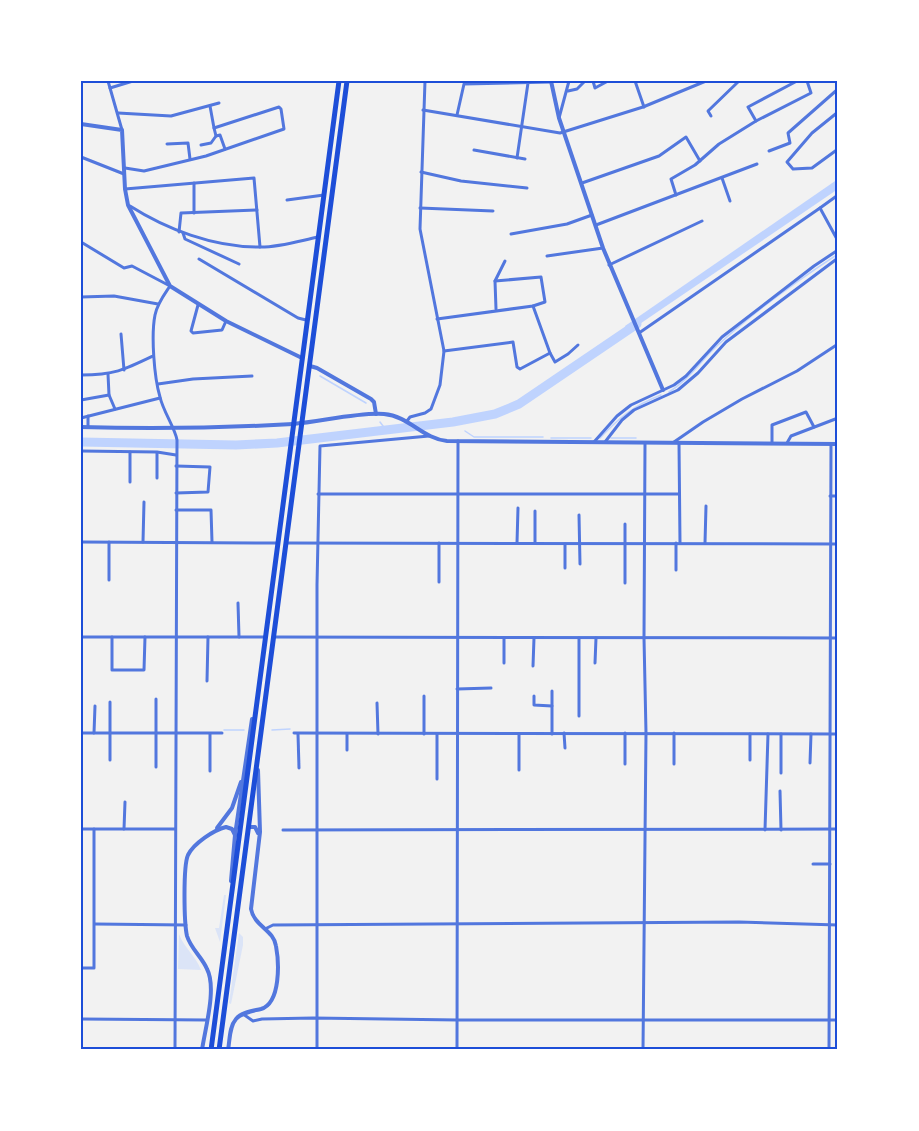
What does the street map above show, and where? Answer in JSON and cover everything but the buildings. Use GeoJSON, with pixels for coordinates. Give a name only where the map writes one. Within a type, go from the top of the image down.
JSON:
{"type":"FeatureCollection","features":[{"type":"Feature","properties":{"kind":"highway"},"geometry":{"type":"LineString","coordinates":[[211,1050],[339,81]]}},
{"type":"Feature","properties":{"kind":"highway"},"geometry":{"type":"LineString","coordinates":[[219,1050],[347,81]]}},
{"type":"Feature","properties":{"kind":"street"},"geometry":{"type":"LineString","coordinates":[[108,81],[122,130],[128,205],[170,286]]}},
{"type":"Feature","properties":{"kind":"street"},"geometry":{"type":"LineString","coordinates":[[110,88],[133,81]]}},
{"type":"Feature","properties":{"kind":"street"},"geometry":{"type":"LineString","coordinates":[[406,420],[425,413],[435,401],[440,385],[444,351],[420,229],[425,81]]}},
{"type":"Feature","properties":{"kind":"street"},"geometry":{"type":"LineString","coordinates":[[457,116],[464,84],[551,81],[560,118],[609,265],[666,396]]}},
{"type":"Feature","properties":{"kind":"street"},"geometry":{"type":"LineString","coordinates":[[560,118],[569,81]]}},
{"type":"Feature","properties":{"kind":"street"},"geometry":{"type":"LineString","coordinates":[[568,91],[577,89],[585,81]]}},
{"type":"Feature","properties":{"kind":"street"},"geometry":{"type":"LineString","coordinates":[[592,81],[595,88],[608,81]]}},
{"type":"Feature","properties":{"kind":"street"},"geometry":{"type":"LineString","coordinates":[[635,81],[644,107]]}},
{"type":"Feature","properties":{"kind":"street"},"geometry":{"type":"LineString","coordinates":[[423,110],[520,128],[565,132],[644,107],[706,81]]}},
{"type":"Feature","properties":{"kind":"street"},"geometry":{"type":"LineString","coordinates":[[711,116],[708,111],[739,81]]}},
{"type":"Feature","properties":{"kind":"street"},"geometry":{"type":"LineString","coordinates":[[756,121],[748,107],[797,81]]}},
{"type":"Feature","properties":{"kind":"street"},"geometry":{"type":"LineString","coordinates":[[676,195],[671,179],[700,161],[719,144],[756,121],[811,93],[807,81]]}},
{"type":"Feature","properties":{"kind":"street"},"geometry":{"type":"LineString","coordinates":[[517,158],[528,83]]}},
{"type":"Feature","properties":{"kind":"street"},"geometry":{"type":"LineString","coordinates":[[769,151],[790,143],[788,133],[838,88]]}},
{"type":"Feature","properties":{"kind":"street"},"geometry":{"type":"LineString","coordinates":[[118,113],[171,116],[219,103]]}},
{"type":"Feature","properties":{"kind":"street"},"geometry":{"type":"LineString","coordinates":[[201,145],[211,143],[216,136],[210,106]]}},
{"type":"Feature","properties":{"kind":"street"},"geometry":{"type":"LineString","coordinates":[[125,168],[144,171],[226,150],[284,129],[281,109],[276,107],[214,128]]}},
{"type":"Feature","properties":{"kind":"street"},"geometry":{"type":"LineString","coordinates":[[838,112],[812,133],[787,162],[793,170],[812,168],[838,149]]}},
{"type":"Feature","properties":{"kind":"street"},"geometry":{"type":"LineString","coordinates":[[81,124],[122,130]]}},
{"type":"Feature","properties":{"kind":"street"},"geometry":{"type":"LineString","coordinates":[[216,136],[220,135],[226,150]]}},
{"type":"Feature","properties":{"kind":"street"},"geometry":{"type":"LineString","coordinates":[[582,183],[659,156],[686,137],[700,161]]}},
{"type":"Feature","properties":{"kind":"street"},"geometry":{"type":"LineString","coordinates":[[167,144],[188,143],[190,159]]}},
{"type":"Feature","properties":{"kind":"street"},"geometry":{"type":"LineString","coordinates":[[474,150],[525,159]]}},
{"type":"Feature","properties":{"kind":"street"},"geometry":{"type":"LineString","coordinates":[[81,157],[124,174]]}},
{"type":"Feature","properties":{"kind":"street"},"geometry":{"type":"LineString","coordinates":[[596,225],[757,164]]}},
{"type":"Feature","properties":{"kind":"street"},"geometry":{"type":"LineString","coordinates":[[421,172],[461,181],[527,188]]}},
{"type":"Feature","properties":{"kind":"street"},"geometry":{"type":"LineString","coordinates":[[125,189],[254,178],[260,248]]}},
{"type":"Feature","properties":{"kind":"street"},"geometry":{"type":"LineString","coordinates":[[722,178],[730,201]]}},
{"type":"Feature","properties":{"kind":"street"},"geometry":{"type":"LineString","coordinates":[[194,183],[194,213]]}},
{"type":"Feature","properties":{"kind":"street"},"geometry":{"type":"LineString","coordinates":[[287,200],[324,195]]}},
{"type":"Feature","properties":{"kind":"street"},"geometry":{"type":"LineString","coordinates":[[639,333],[838,195]]}},
{"type":"Feature","properties":{"kind":"street"},"geometry":{"type":"LineString","coordinates":[[128,205],[151,219],[181,232],[238,246],[260,248],[318,237]]}},
{"type":"Feature","properties":{"kind":"street"},"geometry":{"type":"LineString","coordinates":[[420,208],[493,211]]}},
{"type":"Feature","properties":{"kind":"street"},"geometry":{"type":"LineString","coordinates":[[820,208],[838,241]]}},
{"type":"Feature","properties":{"kind":"street"},"geometry":{"type":"LineString","coordinates":[[239,264],[185,238],[181,232],[181,213],[256,210]]}},
{"type":"Feature","properties":{"kind":"street"},"geometry":{"type":"LineString","coordinates":[[511,234],[567,224],[592,215]]}},
{"type":"Feature","properties":{"kind":"street"},"geometry":{"type":"LineString","coordinates":[[609,265],[702,221]]}},
{"type":"Feature","properties":{"kind":"street"},"geometry":{"type":"LineString","coordinates":[[81,242],[124,268],[132,266],[170,286],[226,321],[302,358]]}},
{"type":"Feature","properties":{"kind":"street"},"geometry":{"type":"LineString","coordinates":[[547,256],[603,248]]}},
{"type":"Feature","properties":{"kind":"street"},"geometry":{"type":"LineString","coordinates":[[594,442],[617,416],[631,405],[686,376],[722,337],[838,250]]}},
{"type":"Feature","properties":{"kind":"street"},"geometry":{"type":"LineString","coordinates":[[604,442],[622,420],[634,410],[678,390],[698,373],[726,342],[838,258]]}},
{"type":"Feature","properties":{"kind":"street"},"geometry":{"type":"LineString","coordinates":[[199,260],[298,318],[306,320]]}},
{"type":"Feature","properties":{"kind":"street"},"geometry":{"type":"LineString","coordinates":[[496,309],[495,281],[505,261]]}},
{"type":"Feature","properties":{"kind":"street"},"geometry":{"type":"LineString","coordinates":[[437,319],[496,309],[533,306],[545,302],[541,277],[495,281]]}},
{"type":"Feature","properties":{"kind":"street"},"geometry":{"type":"LineString","coordinates":[[170,286],[158,304],[155,315],[154,356],[160,398],[176,435],[175,1050]]}},
{"type":"Feature","properties":{"kind":"street"},"geometry":{"type":"LineString","coordinates":[[81,297],[114,296],[158,304]]}},
{"type":"Feature","properties":{"kind":"street"},"geometry":{"type":"LineString","coordinates":[[198,305],[191,331],[193,333],[222,330],[226,321]]}},
{"type":"Feature","properties":{"kind":"street"},"geometry":{"type":"LineString","coordinates":[[533,306],[555,362],[578,345]]}},
{"type":"Feature","properties":{"kind":"street"},"geometry":{"type":"LineString","coordinates":[[121,334],[124,370]]}},
{"type":"Feature","properties":{"kind":"street"},"geometry":{"type":"LineString","coordinates":[[444,351],[513,342],[517,367],[520,369],[550,353]]}},
{"type":"Feature","properties":{"kind":"street"},"geometry":{"type":"LineString","coordinates":[[672,443],[742,399],[797,371],[838,344]]}},
{"type":"Feature","properties":{"kind":"street"},"geometry":{"type":"LineString","coordinates":[[81,375],[108,374],[124,370],[154,356]]}},
{"type":"Feature","properties":{"kind":"street"},"geometry":{"type":"LineString","coordinates":[[310,366],[371,399],[374,402],[376,414]]}},
{"type":"Feature","properties":{"kind":"street"},"geometry":{"type":"LineString","coordinates":[[108,374],[109,395],[115,409]]}},
{"type":"Feature","properties":{"kind":"street"},"geometry":{"type":"LineString","coordinates":[[158,384],[193,379],[252,376]]}},
{"type":"Feature","properties":{"kind":"street"},"geometry":{"type":"LineString","coordinates":[[81,400],[109,395]]}},
{"type":"Feature","properties":{"kind":"street"},"geometry":{"type":"LineString","coordinates":[[81,418],[160,398]]}},
{"type":"Feature","properties":{"kind":"street"},"geometry":{"type":"LineString","coordinates":[[772,443],[772,425],[797,415],[807,412],[814,427]]}},
{"type":"Feature","properties":{"kind":"street"},"geometry":{"type":"LineString","coordinates":[[81,427],[172,428],[293,424],[376,414],[406,420],[423,433],[441,440],[838,444]]}},
{"type":"Feature","properties":{"kind":"street"},"geometry":{"type":"LineString","coordinates":[[88,416],[88,427]]}},
{"type":"Feature","properties":{"kind":"street"},"geometry":{"type":"LineString","coordinates":[[787,443],[791,436],[838,418]]}},
{"type":"Feature","properties":{"kind":"street"},"geometry":{"type":"LineString","coordinates":[[316,1050],[317,543],[320,446],[429,436]]}},
{"type":"Feature","properties":{"kind":"street"},"geometry":{"type":"LineString","coordinates":[[457,1050],[458,441]]}},
{"type":"Feature","properties":{"kind":"street"},"geometry":{"type":"LineString","coordinates":[[676,570],[679,442]]}},
{"type":"Feature","properties":{"kind":"street"},"geometry":{"type":"LineString","coordinates":[[643,1050],[646,733],[645,443]]}},
{"type":"Feature","properties":{"kind":"street"},"geometry":{"type":"LineString","coordinates":[[829,1050],[831,444]]}},
{"type":"Feature","properties":{"kind":"street"},"geometry":{"type":"LineString","coordinates":[[81,451],[176,453]]}},
{"type":"Feature","properties":{"kind":"street"},"geometry":{"type":"LineString","coordinates":[[130,452],[130,482]]}},
{"type":"Feature","properties":{"kind":"street"},"geometry":{"type":"LineString","coordinates":[[157,453],[157,478]]}},
{"type":"Feature","properties":{"kind":"street"},"geometry":{"type":"LineString","coordinates":[[176,466],[210,468],[208,492],[176,493]]}},
{"type":"Feature","properties":{"kind":"street"},"geometry":{"type":"LineString","coordinates":[[318,494],[679,495]]}},
{"type":"Feature","properties":{"kind":"street"},"geometry":{"type":"LineString","coordinates":[[830,496],[838,496]]}},
{"type":"Feature","properties":{"kind":"street"},"geometry":{"type":"LineString","coordinates":[[143,542],[144,502]]}},
{"type":"Feature","properties":{"kind":"street"},"geometry":{"type":"LineString","coordinates":[[705,543],[706,506]]}},
{"type":"Feature","properties":{"kind":"street"},"geometry":{"type":"LineString","coordinates":[[518,508],[518,543]]}},
{"type":"Feature","properties":{"kind":"street"},"geometry":{"type":"LineString","coordinates":[[176,510],[211,510],[212,542]]}},
{"type":"Feature","properties":{"kind":"street"},"geometry":{"type":"LineString","coordinates":[[535,511],[536,543]]}},
{"type":"Feature","properties":{"kind":"street"},"geometry":{"type":"LineString","coordinates":[[579,515],[580,564]]}},
{"type":"Feature","properties":{"kind":"street"},"geometry":{"type":"LineString","coordinates":[[625,524],[625,583]]}},
{"type":"Feature","properties":{"kind":"street"},"geometry":{"type":"LineString","coordinates":[[81,542],[278,543]]}},
{"type":"Feature","properties":{"kind":"street"},"geometry":{"type":"LineString","coordinates":[[109,542],[109,580]]}},
{"type":"Feature","properties":{"kind":"street"},"geometry":{"type":"LineString","coordinates":[[286,543],[838,544]]}},
{"type":"Feature","properties":{"kind":"street"},"geometry":{"type":"LineString","coordinates":[[439,543],[439,582]]}},
{"type":"Feature","properties":{"kind":"street"},"geometry":{"type":"LineString","coordinates":[[565,544],[565,568]]}},
{"type":"Feature","properties":{"kind":"street"},"geometry":{"type":"LineString","coordinates":[[238,603],[239,637]]}},
{"type":"Feature","properties":{"kind":"street"},"geometry":{"type":"LineString","coordinates":[[81,641],[81,637],[838,638]]}},
{"type":"Feature","properties":{"kind":"street"},"geometry":{"type":"LineString","coordinates":[[112,637],[112,670],[144,670],[145,638]]}},
{"type":"Feature","properties":{"kind":"street"},"geometry":{"type":"LineString","coordinates":[[207,681],[208,637]]}},
{"type":"Feature","properties":{"kind":"street"},"geometry":{"type":"LineString","coordinates":[[504,638],[504,663]]}},
{"type":"Feature","properties":{"kind":"street"},"geometry":{"type":"LineString","coordinates":[[533,666],[534,638]]}},
{"type":"Feature","properties":{"kind":"street"},"geometry":{"type":"LineString","coordinates":[[579,638],[579,716]]}},
{"type":"Feature","properties":{"kind":"street"},"geometry":{"type":"LineString","coordinates":[[595,663],[596,638]]}},
{"type":"Feature","properties":{"kind":"street"},"geometry":{"type":"LineString","coordinates":[[457,689],[491,688]]}},
{"type":"Feature","properties":{"kind":"street"},"geometry":{"type":"LineString","coordinates":[[552,691],[552,734]]}},
{"type":"Feature","properties":{"kind":"street"},"geometry":{"type":"LineString","coordinates":[[230,906],[231,866],[257,693]]}},
{"type":"Feature","properties":{"kind":"street"},"geometry":{"type":"LineString","coordinates":[[424,696],[424,734]]}},
{"type":"Feature","properties":{"kind":"street"},"geometry":{"type":"LineString","coordinates":[[534,696],[534,705],[552,706]]}},
{"type":"Feature","properties":{"kind":"street"},"geometry":{"type":"LineString","coordinates":[[156,699],[156,767]]}},
{"type":"Feature","properties":{"kind":"street"},"geometry":{"type":"LineString","coordinates":[[110,760],[111,702]]}},
{"type":"Feature","properties":{"kind":"street"},"geometry":{"type":"LineString","coordinates":[[377,703],[378,734]]}},
{"type":"Feature","properties":{"kind":"street"},"geometry":{"type":"LineString","coordinates":[[94,733],[95,706]]}},
{"type":"Feature","properties":{"kind":"street"},"geometry":{"type":"LineString","coordinates":[[81,733],[222,733]]}},
{"type":"Feature","properties":{"kind":"street"},"geometry":{"type":"LineString","coordinates":[[625,733],[625,764]]}},
{"type":"Feature","properties":{"kind":"street"},"geometry":{"type":"LineString","coordinates":[[674,733],[674,764]]}},
{"type":"Feature","properties":{"kind":"street"},"geometry":{"type":"LineString","coordinates":[[210,734],[210,771]]}},
{"type":"Feature","properties":{"kind":"street"},"geometry":{"type":"LineString","coordinates":[[299,768],[296,734],[838,734]]}},
{"type":"Feature","properties":{"kind":"street"},"geometry":{"type":"LineString","coordinates":[[347,734],[347,750]]}},
{"type":"Feature","properties":{"kind":"street"},"geometry":{"type":"LineString","coordinates":[[437,779],[438,734]]}},
{"type":"Feature","properties":{"kind":"street"},"geometry":{"type":"LineString","coordinates":[[519,734],[519,770]]}},
{"type":"Feature","properties":{"kind":"street"},"geometry":{"type":"LineString","coordinates":[[564,734],[565,748]]}},
{"type":"Feature","properties":{"kind":"street"},"geometry":{"type":"LineString","coordinates":[[750,734],[750,760]]}},
{"type":"Feature","properties":{"kind":"street"},"geometry":{"type":"LineString","coordinates":[[765,830],[768,734]]}},
{"type":"Feature","properties":{"kind":"street"},"geometry":{"type":"LineString","coordinates":[[780,773],[781,734]]}},
{"type":"Feature","properties":{"kind":"street"},"geometry":{"type":"LineString","coordinates":[[810,763],[811,734]]}},
{"type":"Feature","properties":{"kind":"street"},"geometry":{"type":"LineString","coordinates":[[228,1050],[232,1025],[243,1014],[265,1007],[275,995],[276,946],[273,938],[255,920],[251,904],[259,840],[258,758]]}},
{"type":"Feature","properties":{"kind":"street"},"geometry":{"type":"LineString","coordinates":[[202,1050],[211,992],[210,976],[208,969],[188,940],[186,860],[191,850],[215,831],[229,814],[246,762]]}},
{"type":"Feature","properties":{"kind":"street"},"geometry":{"type":"LineString","coordinates":[[780,791],[781,830]]}},
{"type":"Feature","properties":{"kind":"street"},"geometry":{"type":"LineString","coordinates":[[124,829],[125,802]]}},
{"type":"Feature","properties":{"kind":"street"},"geometry":{"type":"LineString","coordinates":[[215,831],[226,827],[235,835]]}},
{"type":"Feature","properties":{"kind":"street"},"geometry":{"type":"LineString","coordinates":[[249,827],[256,828],[259,840]]}},
{"type":"Feature","properties":{"kind":"street"},"geometry":{"type":"LineString","coordinates":[[81,829],[176,829]]}},
{"type":"Feature","properties":{"kind":"street"},"geometry":{"type":"LineString","coordinates":[[81,968],[94,968],[94,829]]}},
{"type":"Feature","properties":{"kind":"street"},"geometry":{"type":"LineString","coordinates":[[283,830],[838,830]]}},
{"type":"Feature","properties":{"kind":"street"},"geometry":{"type":"LineString","coordinates":[[813,864],[830,864]]}},
{"type":"Feature","properties":{"kind":"street"},"geometry":{"type":"LineString","coordinates":[[265,929],[273,925],[739,922],[838,924]]}},
{"type":"Feature","properties":{"kind":"street"},"geometry":{"type":"LineString","coordinates":[[95,924],[186,925]]}},
{"type":"Feature","properties":{"kind":"street"},"geometry":{"type":"LineString","coordinates":[[243,1014],[253,1021],[262,1019],[838,1020]]}},
{"type":"Feature","properties":{"kind":"street"},"geometry":{"type":"LineString","coordinates":[[81,1018],[206,1020]]}},
{"type":"Feature","properties":{"kind":"shaded area"},"geometry":{"type":"Polygon","coordinates":[[[224,895],[226,895],[220,942],[215,928],[219,928],[224,895]]]}},
{"type":"Feature","properties":{"kind":"shaded area"},"geometry":{"type":"Polygon","coordinates":[[[239,933],[243,937],[243,945],[231,1004],[229,1003],[239,933]]]}},
{"type":"Feature","properties":{"kind":"shaded area"},"geometry":{"type":"Polygon","coordinates":[[[179,934],[196,960],[201,970],[178,969],[179,934]]]}},
{"type":"Feature","properties":{"kind":"water"},"geometry":{"type":"Polygon","coordinates":[[[838,179],[838,189],[628,332],[625,326],[838,179]]]}},
{"type":"Feature","properties":{"kind":"waterway"},"geometry":{"type":"LineString","coordinates":[[669,392],[747,320],[792,285],[838,254]]}},
{"type":"Feature","properties":{"kind":"waterway"},"geometry":{"type":"LineString","coordinates":[[81,442],[236,445],[277,443],[453,422],[495,414],[519,404],[637,324]]}},
{"type":"Feature","properties":{"kind":"waterway"},"geometry":{"type":"LineString","coordinates":[[320,376],[366,403]]}},
{"type":"Feature","properties":{"kind":"waterway"},"geometry":{"type":"LineString","coordinates":[[600,438],[642,403],[661,395]]}},
{"type":"Feature","properties":{"kind":"waterway"},"geometry":{"type":"LineString","coordinates":[[380,422],[386,430]]}},
{"type":"Feature","properties":{"kind":"waterway"},"geometry":{"type":"LineString","coordinates":[[465,431],[474,437],[543,437]]}},
{"type":"Feature","properties":{"kind":"waterway"},"geometry":{"type":"LineString","coordinates":[[551,438],[591,438]]}},
{"type":"Feature","properties":{"kind":"waterway"},"geometry":{"type":"LineString","coordinates":[[611,438],[636,438]]}},
{"type":"Feature","properties":{"kind":"waterway"},"geometry":{"type":"LineString","coordinates":[[272,730],[290,729]]}},
{"type":"Feature","properties":{"kind":"waterway"},"geometry":{"type":"LineString","coordinates":[[224,730],[244,730]]}}]}
